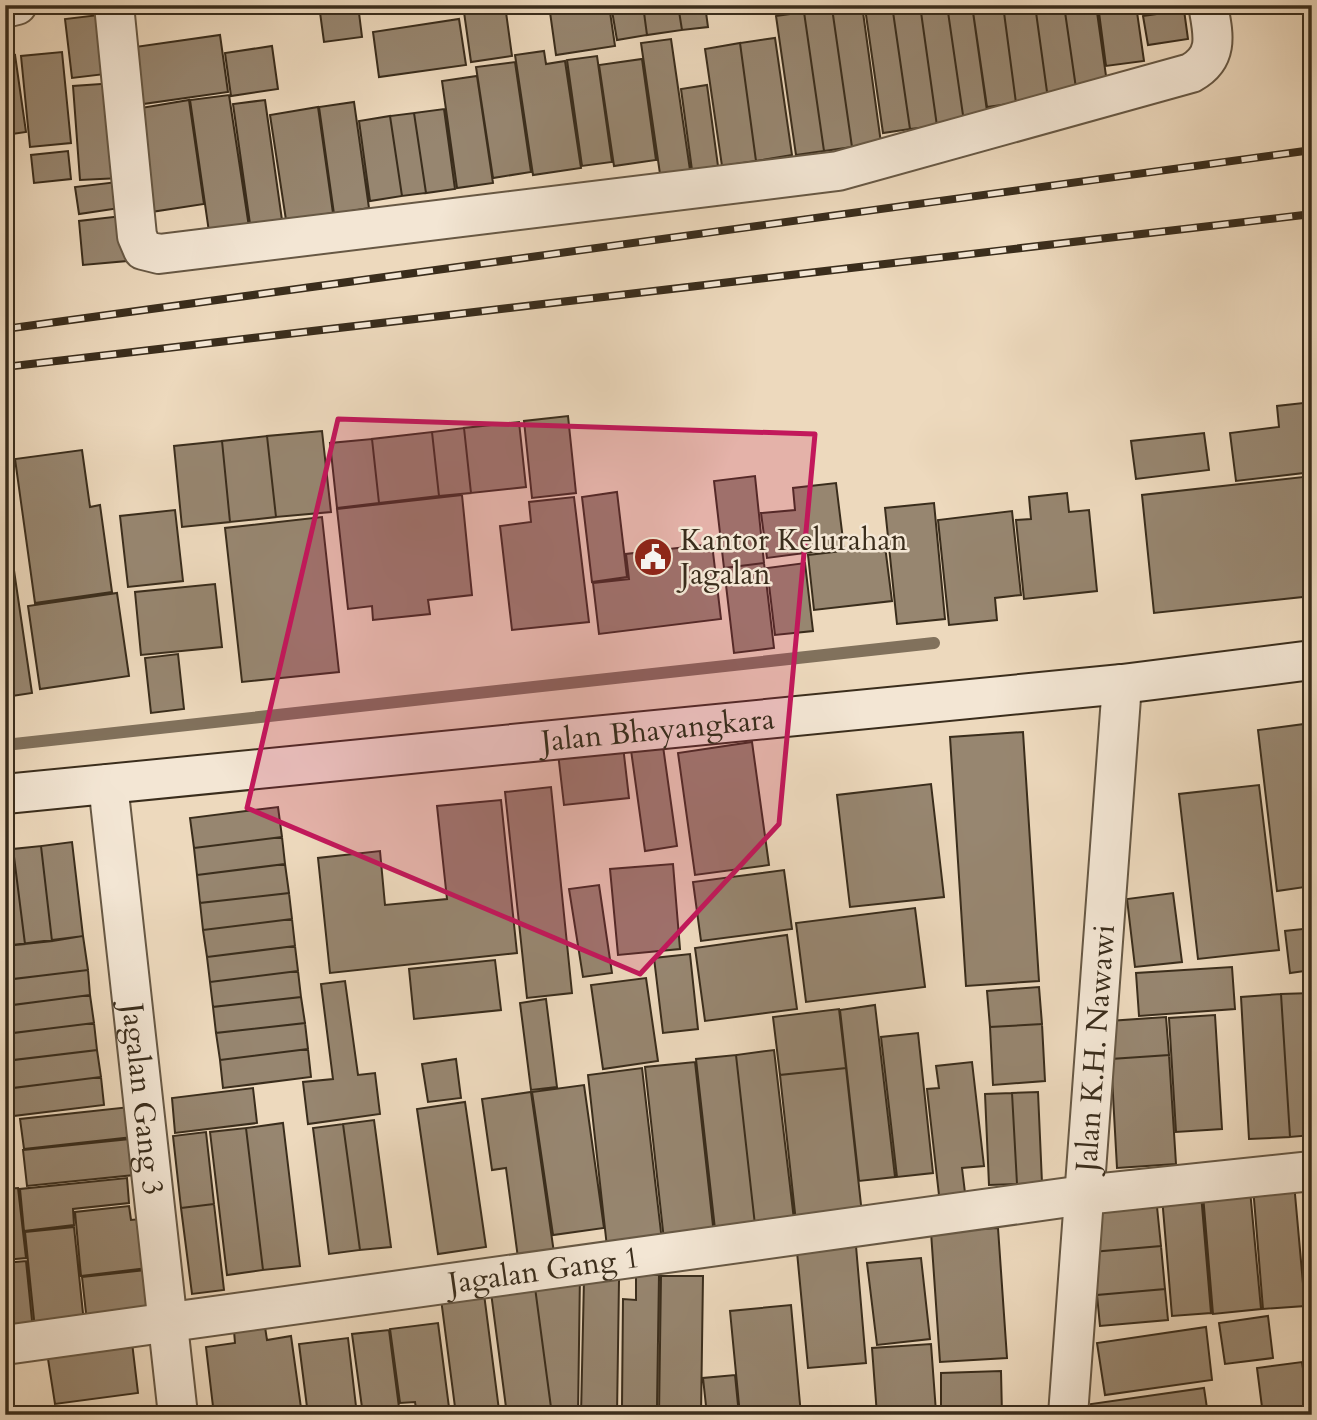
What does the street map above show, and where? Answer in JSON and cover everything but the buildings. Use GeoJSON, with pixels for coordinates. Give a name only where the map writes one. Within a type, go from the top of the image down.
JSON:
{"type":"FeatureCollection","features":[{"type":"Feature","properties":{"kind":"street"},"geometry":{"type":"LineString","coordinates":[[5,8],[17,5]]}},
{"type":"Feature","properties":{"kind":"street"},"geometry":{"type":"LineString","coordinates":[[114,5],[137,236],[144,250],[159,254],[838,171],[1191,73],[1208,61],[1213,49],[1209,5]]}},
{"type":"Feature","properties":{"kind":"street","name":"Jalan Bhayangkara"},"geometry":{"type":"LineString","coordinates":[[5,794],[1122,684],[1312,660]]}},
{"type":"Feature","properties":{"kind":"street","name":"Jalan K.H. Nawawi"},"geometry":{"type":"LineString","coordinates":[[1068,1415],[1122,684]]}},
{"type":"Feature","properties":{"kind":"street","name":"Jagalan Gang 3"},"geometry":{"type":"LineString","coordinates":[[108,784],[170,1322],[178,1415]]}},
{"type":"Feature","properties":{"kind":"street","name":"Jagalan Gang 1"},"geometry":{"type":"LineString","coordinates":[[5,1345],[1084,1195],[1312,1171]]}},
{"type":"Feature","properties":{"kind":"highlighted area"},"geometry":{"type":"Polygon","coordinates":[[[338,419],[815,434],[779,824],[640,974],[247,808],[338,419]]]}},
{"type":"Feature","properties":{"kind":"waterway"},"geometry":{"type":"LineString","coordinates":[[5,745],[934,643]]}},
{"type":"Feature","properties":{"kind":"railway"},"geometry":{"type":"LineString","coordinates":[[5,329],[1312,150]]}},
{"type":"Feature","properties":{"kind":"railway"},"geometry":{"type":"LineString","coordinates":[[5,367],[1312,214]]}},
{"type":"Feature","properties":{"kind":"place","name":"Kantor Kelurahan Jagalan"},"geometry":{"type":"Point","coordinates":[653,557]}}]}
